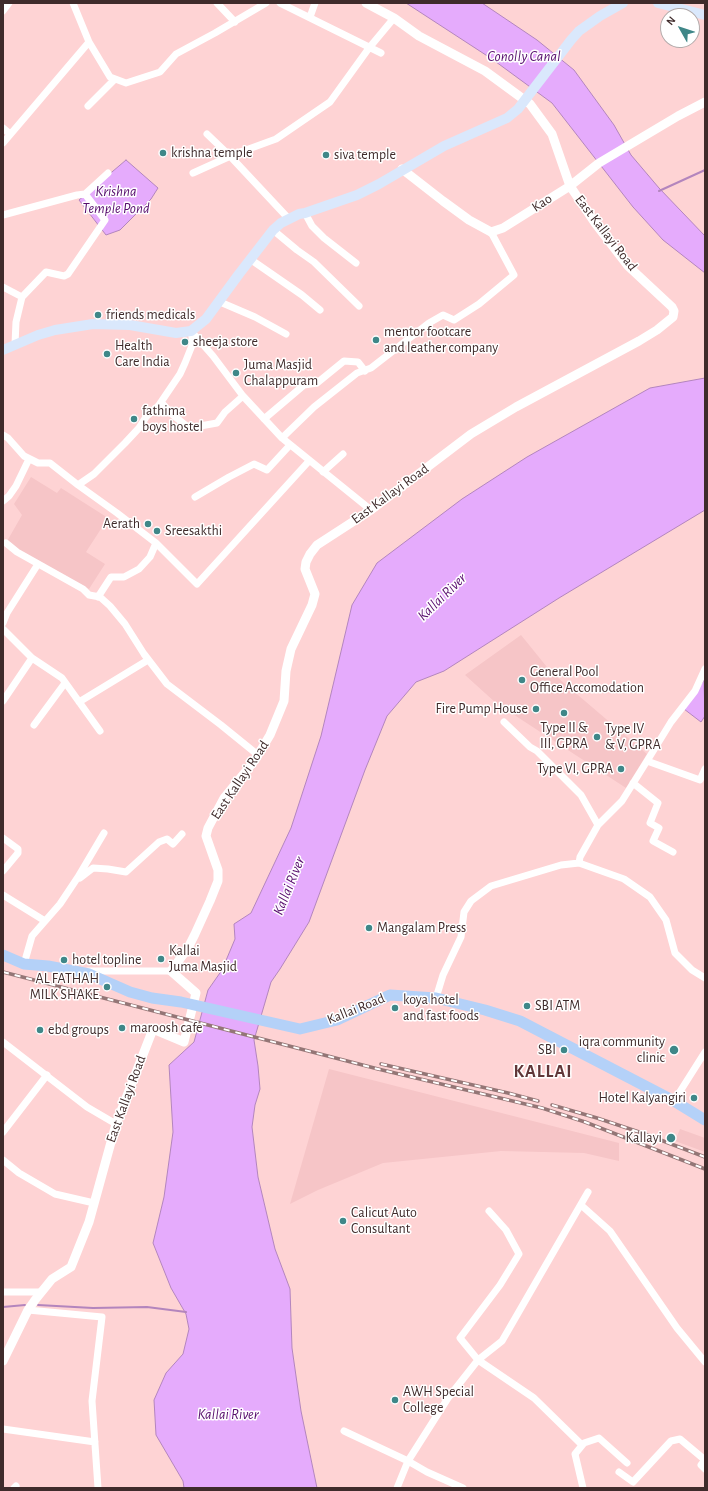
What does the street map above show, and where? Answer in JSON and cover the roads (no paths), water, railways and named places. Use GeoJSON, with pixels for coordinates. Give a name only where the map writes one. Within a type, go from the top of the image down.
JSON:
{"type":"FeatureCollection","features":[{"type":"Feature","properties":{"kind":"main road"},"geometry":{"type":"LineString","coordinates":[[3,350],[15,344],[55,330],[93,324],[130,325],[176,333],[191,331],[206,319],[220,302],[250,259],[273,230],[281,223],[288,218],[357,195],[379,184],[402,169],[444,146],[507,118],[526,105],[571,40],[579,31],[600,16],[623,3]]}},
{"type":"Feature","properties":{"kind":"main road"},"geometry":{"type":"LineString","coordinates":[[658,3],[705,15]]}},
{"type":"Feature","properties":{"kind":"main road","name":"Kallai Road"},"geometry":{"type":"LineString","coordinates":[[3,955],[24,964],[48,966],[89,974],[130,992],[152,998],[181,1002],[300,1029],[337,1020],[390,995],[436,998],[486,1010],[520,1021],[674,1101],[705,1120]]}},
{"type":"Feature","properties":{"kind":"street"},"geometry":{"type":"LineString","coordinates":[[3,11],[9,3]]}},
{"type":"Feature","properties":{"kind":"street"},"geometry":{"type":"LineString","coordinates":[[73,3],[89,42],[110,77],[126,83],[160,72],[176,54],[235,22],[266,3]]}},
{"type":"Feature","properties":{"kind":"street"},"geometry":{"type":"LineString","coordinates":[[217,3],[235,22]]}},
{"type":"Feature","properties":{"kind":"street"},"geometry":{"type":"LineString","coordinates":[[280,3],[381,53]]}},
{"type":"Feature","properties":{"kind":"street"},"geometry":{"type":"LineString","coordinates":[[310,17],[315,3]]}},
{"type":"Feature","properties":{"kind":"street","name":"East Kallayi Road"},"geometry":{"type":"LineString","coordinates":[[3,1360],[28,1310],[41,1292],[52,1279],[71,1266],[89,1222],[116,1124],[153,1029],[184,1042],[196,992],[171,971],[188,948],[218,881],[218,870],[206,836],[208,828],[224,798],[258,755],[270,735],[284,701],[286,671],[291,649],[312,606],[315,594],[305,569],[306,562],[317,545],[371,510],[471,434],[522,404],[639,341],[657,330],[673,317],[674,311],[669,303],[628,266],[595,223],[570,186],[552,134],[526,105],[485,71],[419,36],[394,18],[366,3]]}},
{"type":"Feature","properties":{"kind":"street"},"geometry":{"type":"LineString","coordinates":[[193,173],[230,156],[276,139],[330,102],[369,48],[394,18]]}},
{"type":"Feature","properties":{"kind":"street"},"geometry":{"type":"LineString","coordinates":[[3,143],[89,42]]}},
{"type":"Feature","properties":{"kind":"street"},"geometry":{"type":"LineString","coordinates":[[88,106],[115,79]]}},
{"type":"Feature","properties":{"kind":"street","name":"Kao"},"geometry":{"type":"LineString","coordinates":[[491,232],[503,228],[570,186],[599,163],[678,116],[705,102]]}},
{"type":"Feature","properties":{"kind":"street"},"geometry":{"type":"LineString","coordinates":[[3,128],[10,134]]}},
{"type":"Feature","properties":{"kind":"street"},"geometry":{"type":"LineString","coordinates":[[207,134],[230,156],[288,218]]}},
{"type":"Feature","properties":{"kind":"street"},"geometry":{"type":"LineString","coordinates":[[282,438],[336,389],[357,373],[371,368],[429,323],[443,315],[454,320],[479,304],[514,275],[491,232],[469,220],[402,169]]}},
{"type":"Feature","properties":{"kind":"street"},"geometry":{"type":"LineString","coordinates":[[3,215],[85,194],[108,173]]}},
{"type":"Feature","properties":{"kind":"street"},"geometry":{"type":"LineString","coordinates":[[15,344],[16,322],[22,297],[46,272],[64,276],[68,274],[105,220],[85,194]]}},
{"type":"Feature","properties":{"kind":"street"},"geometry":{"type":"LineString","coordinates":[[305,213],[312,226],[324,238],[356,263]]}},
{"type":"Feature","properties":{"kind":"street"},"geometry":{"type":"LineString","coordinates":[[273,230],[314,262],[359,306]]}},
{"type":"Feature","properties":{"kind":"street"},"geometry":{"type":"LineString","coordinates":[[250,259],[302,294],[320,310]]}},
{"type":"Feature","properties":{"kind":"street"},"geometry":{"type":"LineString","coordinates":[[3,287],[22,297]]}},
{"type":"Feature","properties":{"kind":"street"},"geometry":{"type":"LineString","coordinates":[[220,302],[255,317],[286,334]]}},
{"type":"Feature","properties":{"kind":"street"},"geometry":{"type":"LineString","coordinates":[[191,331],[213,356],[243,396],[282,438],[371,510]]}},
{"type":"Feature","properties":{"kind":"street"},"geometry":{"type":"LineString","coordinates":[[78,486],[94,474],[126,443],[146,417],[161,402],[185,363],[193,343],[191,331]]}},
{"type":"Feature","properties":{"kind":"street"},"geometry":{"type":"LineString","coordinates":[[264,419],[304,384],[318,383],[344,361],[358,362],[365,370]]}},
{"type":"Feature","properties":{"kind":"street"},"geometry":{"type":"LineString","coordinates":[[161,402],[173,415],[189,428],[217,423],[225,412],[243,396]]}},
{"type":"Feature","properties":{"kind":"street"},"geometry":{"type":"LineString","coordinates":[[3,435],[8,438],[24,456],[38,463],[50,463],[78,486],[117,513],[156,543],[197,584],[309,461]]}},
{"type":"Feature","properties":{"kind":"street"},"geometry":{"type":"LineString","coordinates":[[194,497],[254,464],[266,470],[290,445]]}},
{"type":"Feature","properties":{"kind":"street"},"geometry":{"type":"LineString","coordinates":[[323,472],[343,454]]}},
{"type":"Feature","properties":{"kind":"street"},"geometry":{"type":"LineString","coordinates":[[3,501],[9,496],[16,486],[29,459]]}},
{"type":"Feature","properties":{"kind":"street"},"geometry":{"type":"LineString","coordinates":[[6,543],[17,552],[83,589],[90,595],[98,597],[110,606],[125,624],[148,660],[167,684],[258,755]]}},
{"type":"Feature","properties":{"kind":"street"},"geometry":{"type":"LineString","coordinates":[[98,597],[111,577],[124,577],[139,569],[150,557],[156,543]]}},
{"type":"Feature","properties":{"kind":"street"},"geometry":{"type":"LineString","coordinates":[[4,618],[38,564]]}},
{"type":"Feature","properties":{"kind":"street"},"geometry":{"type":"LineString","coordinates":[[3,630],[32,658],[62,678],[100,731]]}},
{"type":"Feature","properties":{"kind":"street"},"geometry":{"type":"LineString","coordinates":[[3,701],[32,658]]}},
{"type":"Feature","properties":{"kind":"street"},"geometry":{"type":"LineString","coordinates":[[79,702],[148,660]]}},
{"type":"Feature","properties":{"kind":"street"},"geometry":{"type":"LineString","coordinates":[[580,863],[580,857],[598,824],[622,801],[671,722],[695,691],[705,670]]}},
{"type":"Feature","properties":{"kind":"street"},"geometry":{"type":"LineString","coordinates":[[34,725],[65,682]]}},
{"type":"Feature","properties":{"kind":"street"},"geometry":{"type":"LineString","coordinates":[[504,722],[530,747],[537,751],[581,795],[598,824]]}},
{"type":"Feature","properties":{"kind":"street"},"geometry":{"type":"LineString","coordinates":[[647,761],[703,782],[705,769]]}},
{"type":"Feature","properties":{"kind":"street"},"geometry":{"type":"LineString","coordinates":[[633,783],[658,803],[650,823],[659,828],[653,841],[673,852]]}},
{"type":"Feature","properties":{"kind":"street"},"geometry":{"type":"LineString","coordinates":[[24,964],[32,936],[60,904],[104,833]]}},
{"type":"Feature","properties":{"kind":"street"},"geometry":{"type":"LineString","coordinates":[[76,880],[93,868],[108,868],[126,872],[159,842],[167,839],[173,844],[182,834]]}},
{"type":"Feature","properties":{"kind":"street"},"geometry":{"type":"LineString","coordinates":[[3,838],[18,850],[18,853],[3,871]]}},
{"type":"Feature","properties":{"kind":"street"},"geometry":{"type":"LineString","coordinates":[[436,998],[443,975],[461,937],[464,912],[471,901],[491,886],[548,868],[580,863],[624,878],[650,897],[666,920],[675,953],[692,970],[705,978]]}},
{"type":"Feature","properties":{"kind":"street"},"geometry":{"type":"LineString","coordinates":[[3,895],[45,921]]}},
{"type":"Feature","properties":{"kind":"street"},"geometry":{"type":"LineString","coordinates":[[75,972],[171,971]]}},
{"type":"Feature","properties":{"kind":"street"},"geometry":{"type":"LineString","coordinates":[[3,1052],[6,1044],[87,1108],[116,1124]]}},
{"type":"Feature","properties":{"kind":"street"},"geometry":{"type":"LineString","coordinates":[[674,1101],[705,1052]]}},
{"type":"Feature","properties":{"kind":"street"},"geometry":{"type":"LineString","coordinates":[[3,1132],[46,1075]]}},
{"type":"Feature","properties":{"kind":"street"},"geometry":{"type":"LineString","coordinates":[[3,1160],[19,1173],[55,1194],[94,1203]]}},
{"type":"Feature","properties":{"kind":"street"},"geometry":{"type":"LineString","coordinates":[[397,1488],[408,1461],[448,1398],[478,1360],[502,1341],[588,1192]]}},
{"type":"Feature","properties":{"kind":"street"},"geometry":{"type":"LineString","coordinates":[[581,1205],[610,1231],[677,1328],[705,1362]]}},
{"type":"Feature","properties":{"kind":"street"},"geometry":{"type":"LineString","coordinates":[[489,1211],[506,1230],[519,1254],[500,1285],[460,1338],[478,1360],[534,1398],[582,1445]]}},
{"type":"Feature","properties":{"kind":"street"},"geometry":{"type":"LineString","coordinates":[[3,1292],[41,1292]]}},
{"type":"Feature","properties":{"kind":"street"},"geometry":{"type":"LineString","coordinates":[[28,1310],[102,1317],[92,1401],[98,1488]]}},
{"type":"Feature","properties":{"kind":"street"},"geometry":{"type":"LineString","coordinates":[[3,1428],[95,1442]]}},
{"type":"Feature","properties":{"kind":"street"},"geometry":{"type":"LineString","coordinates":[[344,1431],[462,1488]]}},
{"type":"Feature","properties":{"kind":"street"},"geometry":{"type":"LineString","coordinates":[[582,1488],[575,1454],[584,1443],[599,1438],[627,1463]]}},
{"type":"Feature","properties":{"kind":"street"},"geometry":{"type":"LineString","coordinates":[[619,1472],[633,1482],[658,1457],[671,1441],[680,1440],[705,1460],[701,1465],[705,1470]]}},
{"type":"Feature","properties":{"kind":"water","name":"Conolly Canal"},"geometry":{"type":"Polygon","coordinates":[[[406,3],[482,3],[537,40],[574,70],[614,125],[631,155],[659,188],[705,236],[705,273],[663,240],[633,207],[552,103],[492,59],[406,3]]]}},
{"type":"Feature","properties":{"kind":"water","name":"Krishna Temple Pond"},"geometry":{"type":"Polygon","coordinates":[[[126,160],[158,188],[151,199],[120,230],[106,235],[79,200],[126,160]]]}},
{"type":"Feature","properties":{"kind":"water","name":"Kallai River"},"geometry":{"type":"Polygon","coordinates":[[[705,378],[705,510],[559,598],[444,671],[416,682],[387,716],[365,770],[309,922],[271,982],[254,1040],[260,1089],[255,1105],[252,1127],[258,1177],[275,1249],[290,1289],[292,1348],[301,1411],[317,1488],[184,1488],[183,1481],[156,1435],[154,1400],[166,1373],[183,1354],[189,1329],[186,1314],[171,1288],[153,1243],[164,1197],[173,1132],[169,1065],[194,1042],[208,990],[222,970],[235,939],[234,924],[251,913],[291,828],[321,736],[352,605],[377,563],[462,499],[527,457],[650,388],[705,378]]]}},
{"type":"Feature","properties":{"kind":"water"},"geometry":{"type":"Polygon","coordinates":[[[704,680],[705,716],[701,722],[684,709],[704,680]]]}},
{"type":"Feature","properties":{"kind":"waterway"},"geometry":{"type":"LineString","coordinates":[[659,191],[705,170]]}},
{"type":"Feature","properties":{"kind":"waterway"},"geometry":{"type":"LineString","coordinates":[[3,1307],[25,1305]]}},
{"type":"Feature","properties":{"kind":"waterway"},"geometry":{"type":"LineString","coordinates":[[38,1305],[93,1308],[147,1307],[186,1312]]}},
{"type":"Feature","properties":{"kind":"railway"},"geometry":{"type":"LineString","coordinates":[[3,972],[378,1069],[542,1108],[585,1122],[705,1169]]}},
{"type":"Feature","properties":{"kind":"railway"},"geometry":{"type":"LineString","coordinates":[[381,1064],[538,1101]]}},
{"type":"Feature","properties":{"kind":"railway"},"geometry":{"type":"LineString","coordinates":[[552,1105],[645,1134],[705,1157]]}},
{"type":"Feature","properties":{"kind":"place","name":"krishna temple"},"geometry":{"type":"Point","coordinates":[163,153]}},
{"type":"Feature","properties":{"kind":"place","name":"siva temple"},"geometry":{"type":"Point","coordinates":[326,155]}},
{"type":"Feature","properties":{"kind":"place","name":"friends medicals"},"geometry":{"type":"Point","coordinates":[98,315]}},
{"type":"Feature","properties":{"kind":"place","name":"mentor footcare and leather company"},"geometry":{"type":"Point","coordinates":[376,340]}},
{"type":"Feature","properties":{"kind":"place","name":"sheeja store"},"geometry":{"type":"Point","coordinates":[185,342]}},
{"type":"Feature","properties":{"kind":"place","name":"Health Care India"},"geometry":{"type":"Point","coordinates":[107,354]}},
{"type":"Feature","properties":{"kind":"place","name":"Juma Masjid Chalappuram"},"geometry":{"type":"Point","coordinates":[236,373]}},
{"type":"Feature","properties":{"kind":"place","name":"fathima boys hostel"},"geometry":{"type":"Point","coordinates":[134,419]}},
{"type":"Feature","properties":{"kind":"place","name":"Aerath"},"geometry":{"type":"Point","coordinates":[148,524]}},
{"type":"Feature","properties":{"kind":"place","name":"Sreesakthi"},"geometry":{"type":"Point","coordinates":[157,531]}},
{"type":"Feature","properties":{"kind":"place","name":"General Pool Office Accomodation"},"geometry":{"type":"Point","coordinates":[522,680]}},
{"type":"Feature","properties":{"kind":"place","name":"Fire Pump House"},"geometry":{"type":"Point","coordinates":[536,709]}},
{"type":"Feature","properties":{"kind":"place","name":"Type II & III, GPRA"},"geometry":{"type":"Point","coordinates":[564,713]}},
{"type":"Feature","properties":{"kind":"place","name":"Type IV & V, GPRA"},"geometry":{"type":"Point","coordinates":[597,737]}},
{"type":"Feature","properties":{"kind":"place","name":"Type VI, GPRA"},"geometry":{"type":"Point","coordinates":[621,769]}},
{"type":"Feature","properties":{"kind":"place","name":"Mangalam Press"},"geometry":{"type":"Point","coordinates":[369,928]}},
{"type":"Feature","properties":{"kind":"place","name":"Kallai Juma Masjid"},"geometry":{"type":"Point","coordinates":[161,959]}},
{"type":"Feature","properties":{"kind":"place","name":"hotel topline"},"geometry":{"type":"Point","coordinates":[64,960]}},
{"type":"Feature","properties":{"kind":"place","name":"AL FATHAH MILK SHAKE"},"geometry":{"type":"Point","coordinates":[107,987]}},
{"type":"Feature","properties":{"kind":"place","name":"SBI ATM"},"geometry":{"type":"Point","coordinates":[527,1006]}},
{"type":"Feature","properties":{"kind":"place","name":"koya hotel and fast foods"},"geometry":{"type":"Point","coordinates":[395,1008]}},
{"type":"Feature","properties":{"kind":"place","name":"maroosh cafe"},"geometry":{"type":"Point","coordinates":[122,1028]}},
{"type":"Feature","properties":{"kind":"place","name":"ebd groups"},"geometry":{"type":"Point","coordinates":[40,1030]}},
{"type":"Feature","properties":{"kind":"place","name":"SBI"},"geometry":{"type":"Point","coordinates":[564,1050]}},
{"type":"Feature","properties":{"kind":"place","name":"iqra community clinic"},"geometry":{"type":"Point","coordinates":[674,1050]}},
{"type":"Feature","properties":{"kind":"place","name":"Hotel Kalyangiri"},"geometry":{"type":"Point","coordinates":[694,1098]}},
{"type":"Feature","properties":{"kind":"place","name":"Kallayi"},"geometry":{"type":"Point","coordinates":[671,1138]}},
{"type":"Feature","properties":{"kind":"place","name":"Calicut Auto Consultant"},"geometry":{"type":"Point","coordinates":[343,1221]}},
{"type":"Feature","properties":{"kind":"place","name":"AWH Special College"},"geometry":{"type":"Point","coordinates":[395,1400]}},
{"type":"Feature","properties":{"kind":"district","name":"KALLAI"},"geometry":{"type":"Point","coordinates":[543,1072]}}]}
